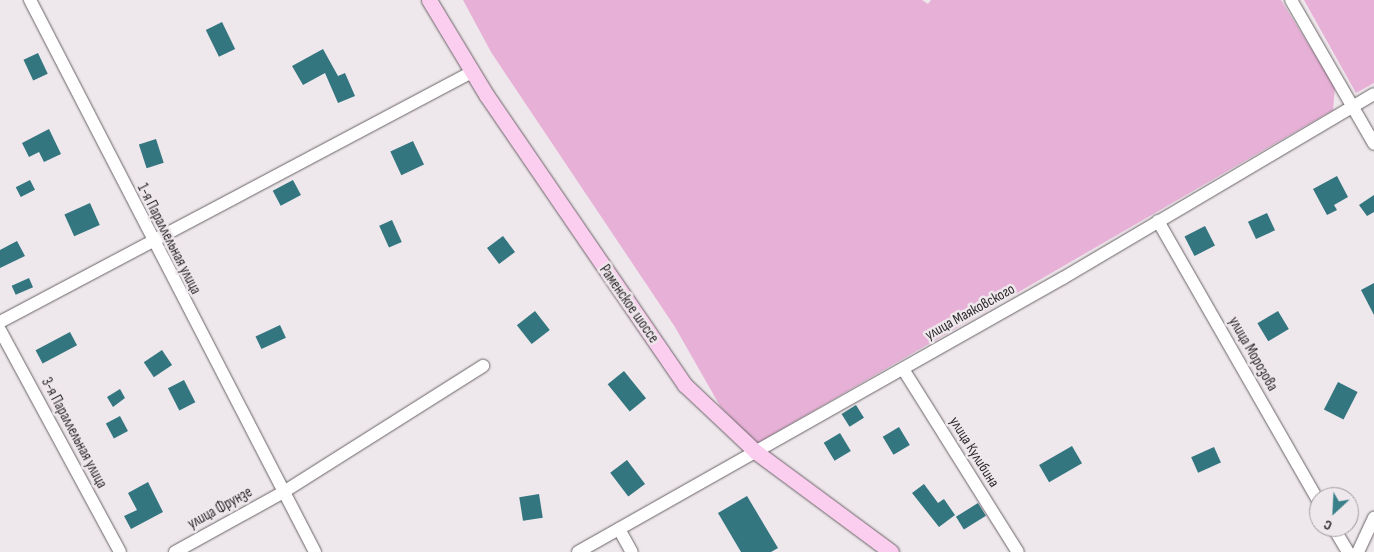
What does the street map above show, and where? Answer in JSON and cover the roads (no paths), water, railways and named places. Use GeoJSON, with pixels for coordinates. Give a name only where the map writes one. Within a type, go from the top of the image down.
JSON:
{"type":"FeatureCollection","features":[{"type":"Feature","properties":{"kind":"main road","name":"Раменское шоссе"},"geometry":{"type":"LineString","coordinates":[[429,0],[472,72],[684,385],[756,452],[891,552]]}},
{"type":"Feature","properties":{"kind":"street","name":"1-я Параллельная улица"},"geometry":{"type":"LineString","coordinates":[[30,0],[151,240],[282,493],[315,552]]}},
{"type":"Feature","properties":{"kind":"street"},"geometry":{"type":"LineString","coordinates":[[1291,0],[1374,144]]}},
{"type":"Feature","properties":{"kind":"street"},"geometry":{"type":"LineString","coordinates":[[0,322],[151,240],[472,72]]}},
{"type":"Feature","properties":{"kind":"street","name":"улица Маяковского"},"geometry":{"type":"LineString","coordinates":[[578,552],[903,369],[1374,94]]}},
{"type":"Feature","properties":{"kind":"street","name":"улица Морозова"},"geometry":{"type":"LineString","coordinates":[[1158,221],[1310,487]]}},
{"type":"Feature","properties":{"kind":"street","name":"3-я Параллельная улица"},"geometry":{"type":"LineString","coordinates":[[0,330],[120,552]]}},
{"type":"Feature","properties":{"kind":"street","name":"улица Фрунзе"},"geometry":{"type":"LineString","coordinates":[[175,552],[282,493],[483,366]]}},
{"type":"Feature","properties":{"kind":"street","name":"улица Кулибина"},"geometry":{"type":"LineString","coordinates":[[903,369],[1018,552]]}},
{"type":"Feature","properties":{"kind":"street"},"geometry":{"type":"LineString","coordinates":[[1358,552],[1374,518]]}},
{"type":"Feature","properties":{"kind":"street"},"geometry":{"type":"LineString","coordinates":[[619,529],[632,552]]}},
{"type":"Feature","properties":{"kind":"street"},"geometry":{"type":"LineString","coordinates":[[1339,537],[1348,552]]}}]}
